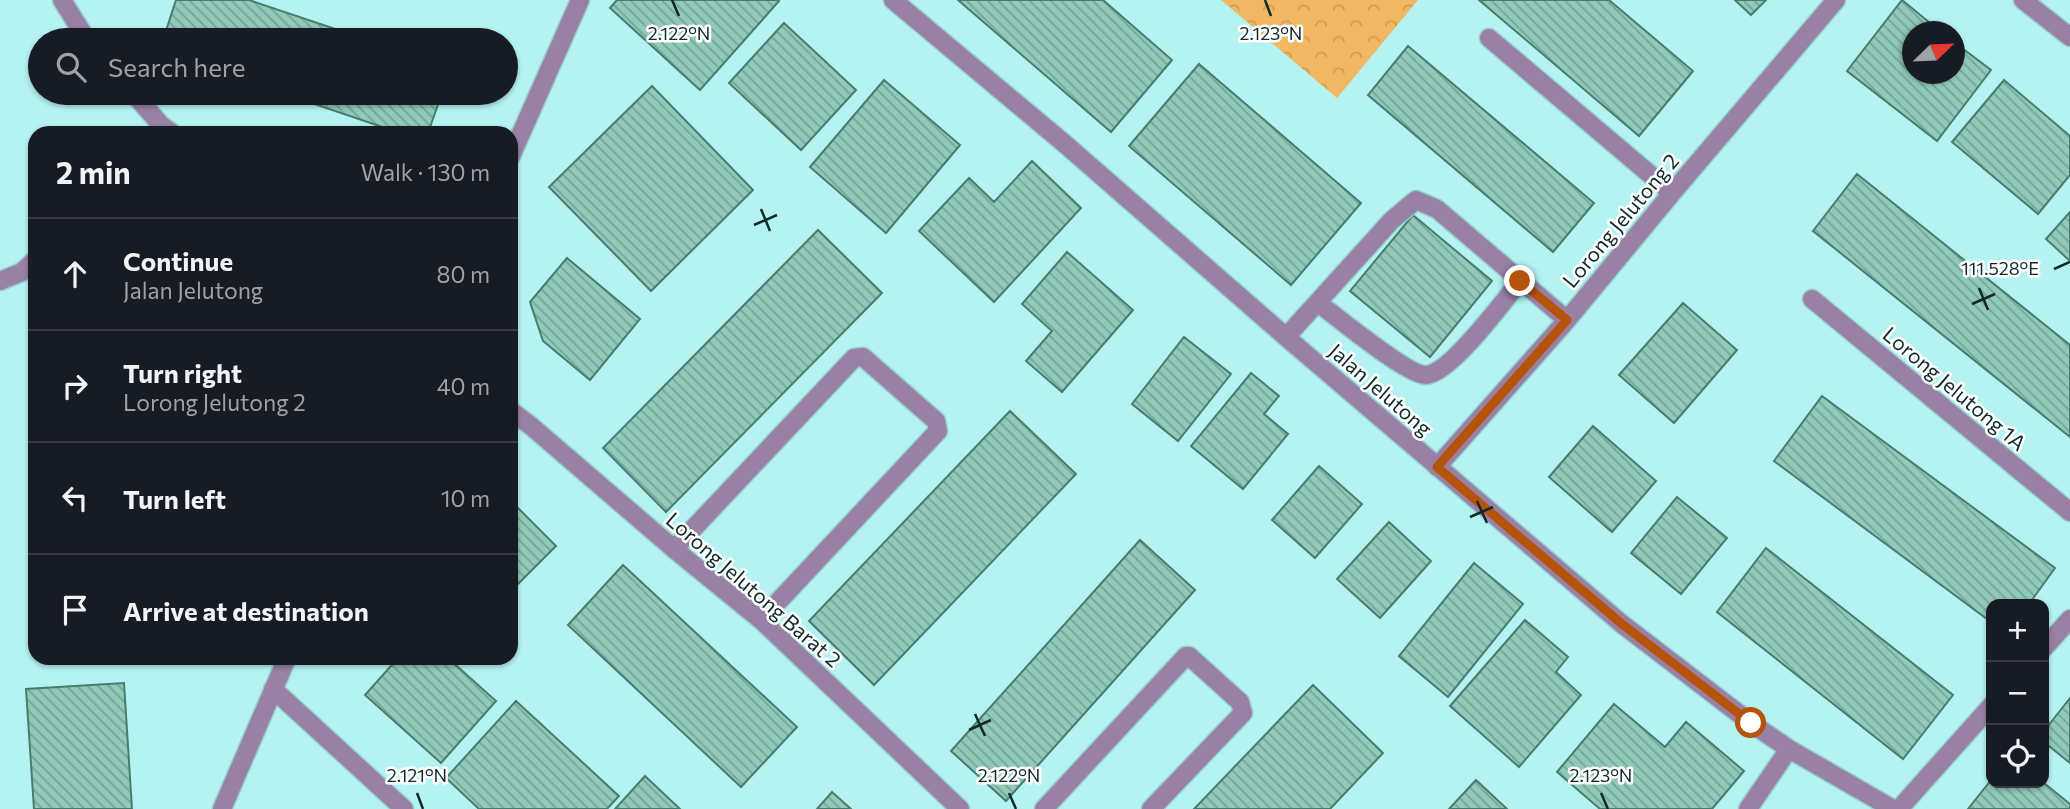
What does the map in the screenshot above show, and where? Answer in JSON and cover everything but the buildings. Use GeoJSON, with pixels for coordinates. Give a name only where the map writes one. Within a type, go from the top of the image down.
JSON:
{"type":"FeatureCollection","features":[{"type":"Feature","properties":{"kind":"street"},"geometry":{"type":"LineString","coordinates":[[62,0],[80,28]]}},
{"type":"Feature","properties":{"kind":"street"},"geometry":{"type":"LineString","coordinates":[[518,140],[580,0]]}},
{"type":"Feature","properties":{"kind":"street","name":"Jalan Jelutong"},"geometry":{"type":"LineString","coordinates":[[893,0],[1065,144],[1622,624],[1789,749],[1893,809]]}},
{"type":"Feature","properties":{"kind":"street","name":"Lorong Jelutong 2"},"geometry":{"type":"LineString","coordinates":[[1437,467],[1567,320],[1836,0]]}},
{"type":"Feature","properties":{"kind":"street"},"geometry":{"type":"LineString","coordinates":[[2022,0],[2070,37]]}},
{"type":"Feature","properties":{"kind":"street"},"geometry":{"type":"LineString","coordinates":[[1489,38],[1672,193]]}},
{"type":"Feature","properties":{"kind":"street"},"geometry":{"type":"LineString","coordinates":[[143,105],[160,126]]}},
{"type":"Feature","properties":{"kind":"street"},"geometry":{"type":"LineString","coordinates":[[1286,337],[1392,220],[1416,200],[1437,209],[1567,320]]}},
{"type":"Feature","properties":{"kind":"street"},"geometry":{"type":"LineString","coordinates":[[0,281],[22,272],[28,266]]}},
{"type":"Feature","properties":{"kind":"street"},"geometry":{"type":"LineString","coordinates":[[1318,303],[1404,366],[1423,376],[1437,373],[1461,352],[1520,281]]}},
{"type":"Feature","properties":{"kind":"street","name":"Lorong Jelutong 1A"},"geometry":{"type":"LineString","coordinates":[[1812,299],[2070,512]]}},
{"type":"Feature","properties":{"kind":"street"},"geometry":{"type":"LineString","coordinates":[[674,549],[854,358],[863,357],[936,421],[938,432],[761,620]]}},
{"type":"Feature","properties":{"kind":"street","name":"Lorong Jelutong Barat 2"},"geometry":{"type":"LineString","coordinates":[[518,416],[761,620],[960,809]]}},
{"type":"Feature","properties":{"kind":"street"},"geometry":{"type":"LineString","coordinates":[[2049,642],[2070,619]]}},
{"type":"Feature","properties":{"kind":"street"},"geometry":{"type":"LineString","coordinates":[[1044,809],[1186,656],[1189,656],[1241,702],[1243,713],[1151,809]]}},
{"type":"Feature","properties":{"kind":"street"},"geometry":{"type":"LineString","coordinates":[[222,809],[285,665]]}},
{"type":"Feature","properties":{"kind":"street"},"geometry":{"type":"LineString","coordinates":[[273,689],[404,809]]}},
{"type":"Feature","properties":{"kind":"street"},"geometry":{"type":"LineString","coordinates":[[1899,809],[1986,712]]}},
{"type":"Feature","properties":{"kind":"street"},"geometry":{"type":"LineString","coordinates":[[1748,809],[1789,749]]}},
{"type":"Feature","properties":{"kind":"green space"},"geometry":{"type":"Polygon","coordinates":[[[1221,0],[1418,0],[1337,98],[1221,0]]]}},
{"type":"Feature","properties":{"kind":"route"},"geometry":{"type":"LineString","coordinates":[[1520,281],[1567,320],[1437,467],[1622,624],[1751,723]]}}]}
